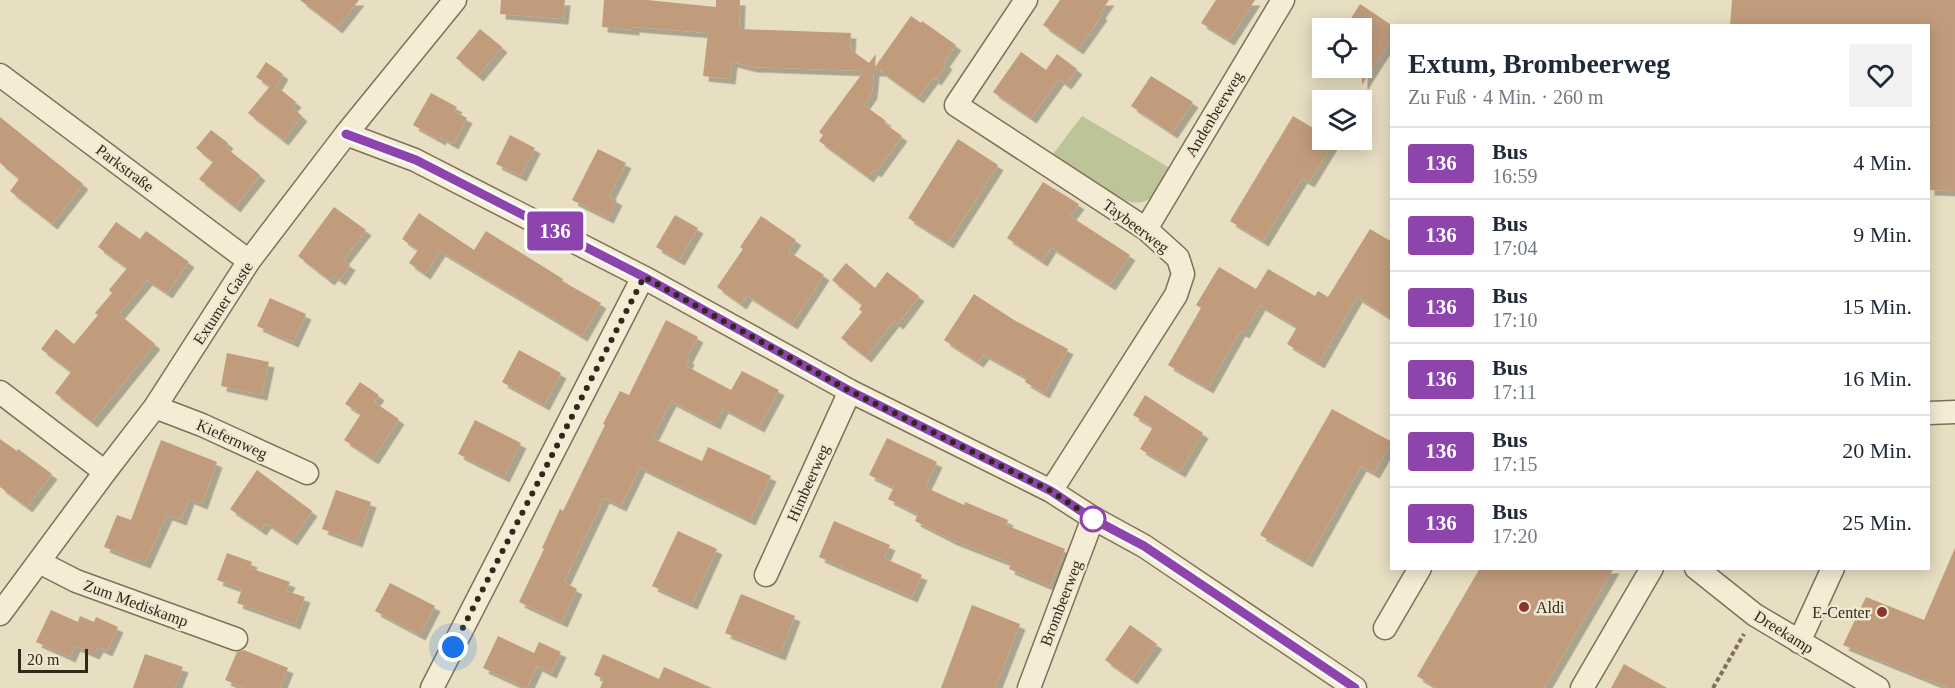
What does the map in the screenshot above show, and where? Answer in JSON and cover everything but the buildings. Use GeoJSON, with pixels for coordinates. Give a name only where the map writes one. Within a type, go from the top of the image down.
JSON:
{"type":"FeatureCollection","features":[{"type":"Feature","properties":{"kind":"street","name":"Extumer Gaste"},"geometry":{"type":"LineString","coordinates":[[0,614],[155,407],[249,261],[346,134],[455,0]]}},
{"type":"Feature","properties":{"kind":"street","name":"Taybeerweg"},"geometry":{"type":"LineString","coordinates":[[1026,0],[956,105],[1146,229],[1178,258],[1183,274],[1176,295],[1051,491]]}},
{"type":"Feature","properties":{"kind":"street","name":"Andenbeerweg"},"geometry":{"type":"LineString","coordinates":[[1146,229],[1283,0]]}},
{"type":"Feature","properties":{"kind":"street","name":"Parkstraße"},"geometry":{"type":"LineString","coordinates":[[0,75],[249,261]]}},
{"type":"Feature","properties":{"kind":"street"},"geometry":{"type":"LineString","coordinates":[[346,134],[416,160],[644,277],[850,391],[1051,491],[1093,519],[1144,546],[1344,685]]}},
{"type":"Feature","properties":{"kind":"street"},"geometry":{"type":"LineString","coordinates":[[432,688],[644,277]]}},
{"type":"Feature","properties":{"kind":"street","name":"Himbeerweg"},"geometry":{"type":"LineString","coordinates":[[766,575],[850,391]]}},
{"type":"Feature","properties":{"kind":"street"},"geometry":{"type":"LineString","coordinates":[[0,392],[105,472]]}},
{"type":"Feature","properties":{"kind":"street","name":"Kiefernweg"},"geometry":{"type":"LineString","coordinates":[[155,407],[202,425],[307,473]]}},
{"type":"Feature","properties":{"kind":"street"},"geometry":{"type":"LineString","coordinates":[[1930,413],[1955,412]]}},
{"type":"Feature","properties":{"kind":"street","name":"Brombeerweg"},"geometry":{"type":"LineString","coordinates":[[1029,688],[1093,519]]}},
{"type":"Feature","properties":{"kind":"street","name":"Zum Mediskamp"},"geometry":{"type":"LineString","coordinates":[[39,562],[76,581],[236,639]]}},
{"type":"Feature","properties":{"kind":"street"},"geometry":{"type":"LineString","coordinates":[[1385,628],[1419,570]]}},
{"type":"Feature","properties":{"kind":"street"},"geometry":{"type":"LineString","coordinates":[[1582,688],[1651,570]]}},
{"type":"Feature","properties":{"kind":"street","name":"Dreekamp"},"geometry":{"type":"LineString","coordinates":[[1699,570],[1755,615],[1878,688]]}},
{"type":"Feature","properties":{"kind":"street"},"geometry":{"type":"LineString","coordinates":[[1799,642],[1832,570]]}},
{"type":"Feature","properties":{"kind":"path"},"geometry":{"type":"LineString","coordinates":[[1713,688],[1755,615]]}},
{"type":"Feature","properties":{"kind":"green space"},"geometry":{"type":"Polygon","coordinates":[[[1082,116],[1170,168],[1152,197],[1140,202],[1121,199],[1053,154],[1082,116]]]}},
{"type":"Feature","properties":{"kind":"bus line","name":"136"},"geometry":{"type":"LineString","coordinates":[[346,134],[416,160],[644,277],[850,391],[1051,491],[1093,519],[1144,546],[1355,688]]}},
{"type":"Feature","properties":{"kind":"place","name":"Aldi"},"geometry":{"type":"Point","coordinates":[1524,607]}},
{"type":"Feature","properties":{"kind":"place","name":"E-Center"},"geometry":{"type":"Point","coordinates":[1882,612]}},
{"type":"Feature","properties":{"kind":"route"},"geometry":{"type":"LineString","coordinates":[[453,647],[644,277],[850,391],[1051,491],[1093,519]]}}]}
